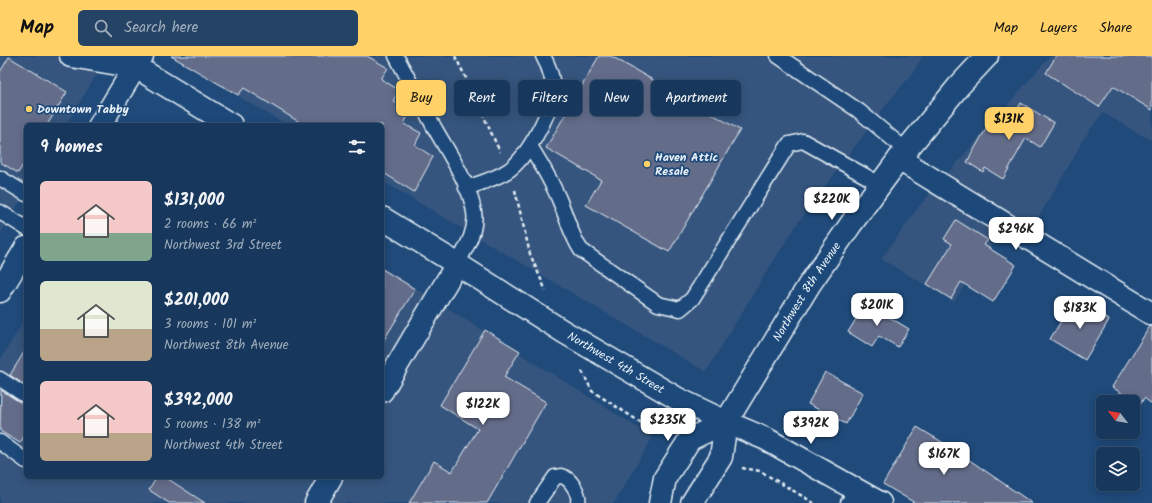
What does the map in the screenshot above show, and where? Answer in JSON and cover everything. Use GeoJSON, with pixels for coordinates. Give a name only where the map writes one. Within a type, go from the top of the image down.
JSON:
{"type":"FeatureCollection","features":[{"type":"Feature","properties":{"kind":"street"},"geometry":{"type":"LineString","coordinates":[[71,56],[134,60],[228,123]]}},
{"type":"Feature","properties":{"kind":"street","name":"Northwest 8th Avenue"},"geometry":{"type":"LineString","coordinates":[[692,503],[721,457],[726,422],[809,285],[902,154],[958,87],[987,56]]}},
{"type":"Feature","properties":{"kind":"street"},"geometry":{"type":"LineString","coordinates":[[101,123],[134,60]]}},
{"type":"Feature","properties":{"kind":"street"},"geometry":{"type":"LineString","coordinates":[[902,154],[1152,314]]}},
{"type":"Feature","properties":{"kind":"street","name":"Northwest 4th Street"},"geometry":{"type":"LineString","coordinates":[[384,219],[564,332],[678,399],[766,440],[852,496],[880,503]]}},
{"type":"Feature","properties":{"kind":"street"},"geometry":{"type":"LineString","coordinates":[[0,291],[24,251]]}},
{"type":"Feature","properties":{"kind":"street"},"geometry":{"type":"LineString","coordinates":[[384,388],[457,264]]}},
{"type":"Feature","properties":{"kind":"street"},"geometry":{"type":"LineString","coordinates":[[660,503],[665,478],[690,439],[726,422]]}},
{"type":"Feature","properties":{"kind":"street"},"geometry":{"type":"LineString","coordinates":[[316,503],[330,479]]}},
{"type":"Feature","properties":{"kind":"lane"},"geometry":{"type":"LineString","coordinates":[[396,56],[460,173],[474,213],[474,227],[469,242],[457,264]]}},
{"type":"Feature","properties":{"kind":"lane"},"geometry":{"type":"LineString","coordinates":[[466,188],[494,178],[509,170],[522,159],[530,146],[544,119],[552,97],[552,80],[547,62],[543,56]]}},
{"type":"Feature","properties":{"kind":"lane"},"geometry":{"type":"LineString","coordinates":[[778,56],[859,111],[902,154]]}},
{"type":"Feature","properties":{"kind":"lane"},"geometry":{"type":"LineString","coordinates":[[530,146],[551,181],[573,237],[581,250],[658,304],[680,309],[692,299],[789,144],[804,141],[880,184]]}},
{"type":"Feature","properties":{"kind":"lane"},"geometry":{"type":"LineString","coordinates":[[0,178],[24,193]]}},
{"type":"Feature","properties":{"kind":"lane"},"geometry":{"type":"LineString","coordinates":[[0,212],[24,227]]}},
{"type":"Feature","properties":{"kind":"lane"},"geometry":{"type":"LineString","coordinates":[[0,379],[24,395]]}},
{"type":"Feature","properties":{"kind":"lane"},"geometry":{"type":"LineString","coordinates":[[0,442],[24,460]]}},
{"type":"Feature","properties":{"kind":"lane"},"geometry":{"type":"LineString","coordinates":[[537,503],[555,477],[561,476],[568,480],[576,490],[579,498],[578,503]]}},
{"type":"Feature","properties":{"kind":"path"},"geometry":{"type":"LineString","coordinates":[[455,56],[470,84],[494,139]]}},
{"type":"Feature","properties":{"kind":"path"},"geometry":{"type":"LineString","coordinates":[[517,199],[530,254],[548,296]]}},
{"type":"Feature","properties":{"kind":"path"},"geometry":{"type":"LineString","coordinates":[[582,369],[592,391],[651,429],[670,428]]}},
{"type":"Feature","properties":{"kind":"path"},"geometry":{"type":"LineString","coordinates":[[740,468],[760,471],[814,503]]}},
{"type":"Feature","properties":{"kind":"shaded area"},"geometry":{"type":"Polygon","coordinates":[[[0,56],[108,56],[67,123],[24,123],[24,194],[0,235],[0,56]]]}},
{"type":"Feature","properties":{"kind":"shaded area"},"geometry":{"type":"Polygon","coordinates":[[[183,56],[923,56],[912,74],[886,105],[798,223],[706,372],[384,182],[384,123],[284,123],[180,62],[183,56]]]}},
{"type":"Feature","properties":{"kind":"shaded area"},"geometry":{"type":"Polygon","coordinates":[[[1050,56],[1152,56],[1152,141],[1103,113],[1082,141],[1038,218],[998,235],[954,302],[881,259],[920,205],[1050,56]]]}},
{"type":"Feature","properties":{"kind":"shaded area"},"geometry":{"type":"Polygon","coordinates":[[[384,268],[653,437],[614,503],[0,503],[0,360],[24,320],[24,479],[384,479],[384,268]]]}},
{"type":"Feature","properties":{"kind":"building"},"geometry":{"type":"Polygon","coordinates":[[[171,56],[367,56],[388,68],[381,79],[396,88],[396,96],[393,101],[396,103],[396,116],[408,116],[404,124],[421,133],[415,145],[433,157],[414,192],[384,173],[384,123],[301,123],[244,88],[238,95],[171,56]]]}},
{"type":"Feature","properties":{"kind":"building","name":"Haven Attic Resale"},"geometry":{"type":"Polygon","coordinates":[[[599,56],[611,56],[653,80],[651,80],[651,116],[716,116],[740,130],[669,252],[586,205],[601,180],[546,148],[564,116],[582,116],[582,86],[599,56]]]}},
{"type":"Feature","properties":{"kind":"building"},"geometry":{"type":"Polygon","coordinates":[[[1056,56],[1152,56],[1152,110],[1113,86],[1099,107],[1046,73],[1056,56]]]}},
{"type":"Feature","properties":{"kind":"building","name":"Downtown Tabby"},"geometry":{"type":"Polygon","coordinates":[[[9,57],[67,92],[48,123],[24,123],[24,163],[18,173],[0,162],[0,72],[9,57]]]}},
{"type":"Feature","properties":{"kind":"building"},"geometry":{"type":"Polygon","coordinates":[[[1021,103],[1054,123],[1040,147],[1026,138],[1003,179],[985,168],[983,172],[967,162],[991,120],[1005,129],[1021,103]]]}},
{"type":"Feature","properties":{"kind":"building"},"geometry":{"type":"Polygon","coordinates":[[[956,220],[988,240],[984,245],[1016,265],[993,302],[961,282],[951,299],[927,284],[952,244],[944,239],[956,220]]]}},
{"type":"Feature","properties":{"kind":"building"},"geometry":{"type":"Polygon","coordinates":[[[384,270],[415,289],[384,340],[384,270]]]}},
{"type":"Feature","properties":{"kind":"building"},"geometry":{"type":"Polygon","coordinates":[[[1075,299],[1109,320],[1085,360],[1050,339],[1075,299]]]}},
{"type":"Feature","properties":{"kind":"building"},"geometry":{"type":"Polygon","coordinates":[[[866,303],[909,329],[898,347],[879,336],[872,347],[848,332],[866,303]]]}},
{"type":"Feature","properties":{"kind":"building"},"geometry":{"type":"Polygon","coordinates":[[[1150,326],[1152,326],[1152,404],[1144,398],[1140,405],[1140,395],[1124,395],[1112,387],[1150,326]]]}},
{"type":"Feature","properties":{"kind":"building"},"geometry":{"type":"Polygon","coordinates":[[[485,330],[520,351],[504,377],[546,402],[487,503],[409,503],[434,461],[452,472],[478,429],[440,405],[485,330]]]}},
{"type":"Feature","properties":{"kind":"building"},"geometry":{"type":"Polygon","coordinates":[[[24,352],[24,385],[10,375],[24,352]]]}},
{"type":"Feature","properties":{"kind":"building"},"geometry":{"type":"Polygon","coordinates":[[[825,372],[863,393],[846,424],[808,404],[825,372]]]}},
{"type":"Feature","properties":{"kind":"building"},"geometry":{"type":"Polygon","coordinates":[[[1,390],[24,404],[24,436],[20,443],[0,431],[1,390]]]}},
{"type":"Feature","properties":{"kind":"building"},"geometry":{"type":"Polygon","coordinates":[[[917,427],[952,448],[1032,503],[915,503],[883,484],[917,427]]]}},
{"type":"Feature","properties":{"kind":"building"},"geometry":{"type":"Polygon","coordinates":[[[156,479],[168,479],[205,503],[169,503],[149,490],[156,479]]]}},
{"type":"Feature","properties":{"kind":"place","name":"Downtown Tabby"},"geometry":{"type":"Point","coordinates":[29,109]}},
{"type":"Feature","properties":{"kind":"place","name":"Haven Attic Resale"},"geometry":{"type":"Point","coordinates":[647,164]}}]}
